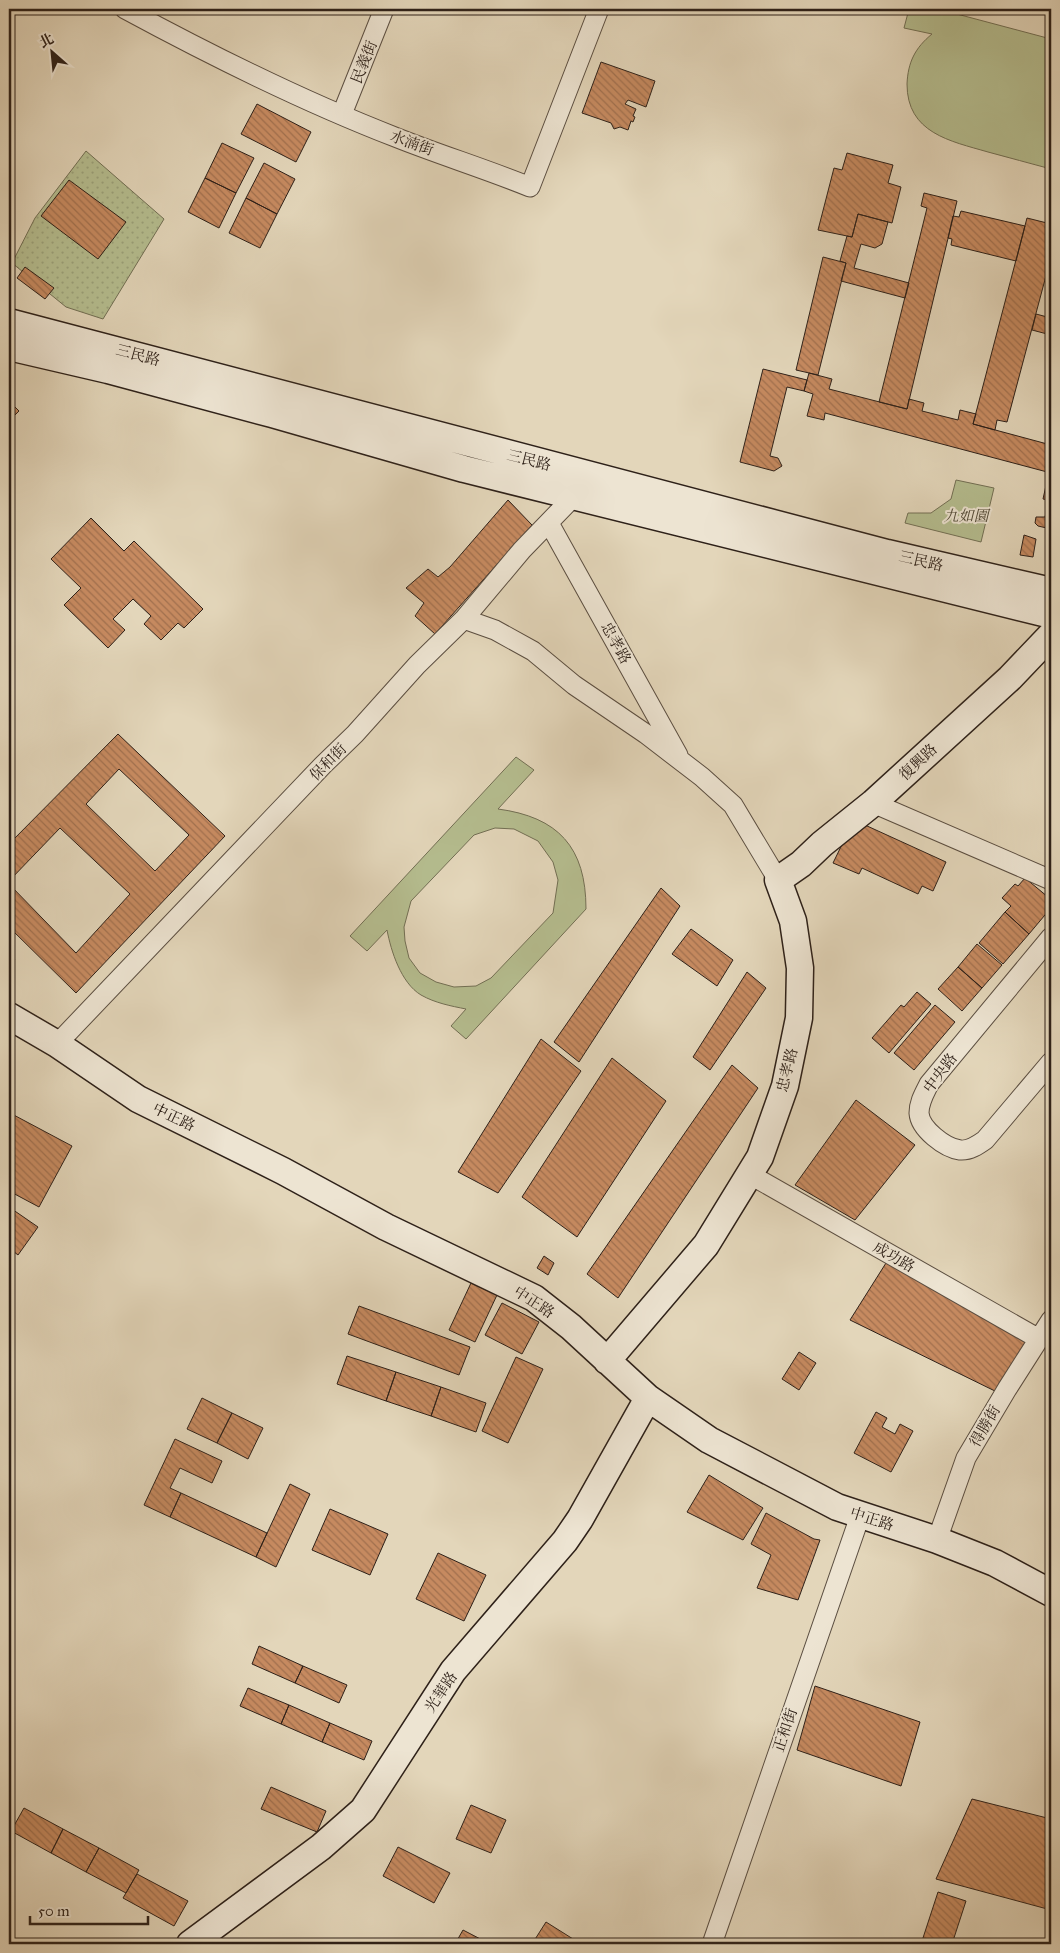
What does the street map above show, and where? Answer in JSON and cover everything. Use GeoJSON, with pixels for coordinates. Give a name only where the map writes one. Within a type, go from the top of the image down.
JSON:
{"type":"FeatureCollection","features":[{"type":"Feature","properties":{"kind":"street","name":"水湳街"},"geometry":{"type":"LineString","coordinates":[[125,9],[206,52],[342,114],[395,137],[530,187],[600,9]]}},
{"type":"Feature","properties":{"kind":"street","name":"民義街"},"geometry":{"type":"LineString","coordinates":[[342,114],[384,9]]}},
{"type":"Feature","properties":{"kind":"street","name":"三民路"},"geometry":{"type":"LineString","coordinates":[[9,322],[877,551],[1051,591]]}},
{"type":"Feature","properties":{"kind":"street","name":"三民路"},"geometry":{"type":"LineString","coordinates":[[9,347],[118,373],[464,469],[1051,615]]}},
{"type":"Feature","properties":{"kind":"street","name":"保和街"},"geometry":{"type":"LineString","coordinates":[[57,1044],[355,734],[417,665],[464,620],[522,550],[594,475]]}},
{"type":"Feature","properties":{"kind":"street","name":"忠孝路"},"geometry":{"type":"LineString","coordinates":[[549,523],[683,763]]}},
{"type":"Feature","properties":{"kind":"street","name":"忠孝路"},"geometry":{"type":"LineString","coordinates":[[464,620],[495,630],[533,651],[574,685],[646,734],[733,805],[778,880],[793,921],[800,968],[799,1018],[785,1086],[760,1157],[706,1245],[607,1361]]}},
{"type":"Feature","properties":{"kind":"street","name":"復興路"},"geometry":{"type":"LineString","coordinates":[[778,880],[801,864],[822,844],[874,803],[1010,678],[1051,636]]}},
{"type":"Feature","properties":{"kind":"street"},"geometry":{"type":"LineString","coordinates":[[874,803],[1051,880]]}},
{"type":"Feature","properties":{"kind":"street","name":"中央路"},"geometry":{"type":"LineString","coordinates":[[1051,937],[929,1084],[920,1100],[919,1116],[936,1140],[960,1150],[973,1148],[985,1140],[1051,1062]]}},
{"type":"Feature","properties":{"kind":"street","name":"中正路"},"geometry":{"type":"LineString","coordinates":[[9,1016],[57,1044],[138,1099],[283,1171],[386,1227],[534,1298],[571,1327],[648,1398],[709,1440],[838,1507],[860,1516],[937,1540],[994,1563],[1051,1593]]}},
{"type":"Feature","properties":{"kind":"street","name":"成功路"},"geometry":{"type":"LineString","coordinates":[[749,1174],[1047,1328]]}},
{"type":"Feature","properties":{"kind":"street","name":"得勝街"},"geometry":{"type":"LineString","coordinates":[[937,1540],[966,1458],[1047,1328]]}},
{"type":"Feature","properties":{"kind":"street","name":"光華路"},"geometry":{"type":"LineString","coordinates":[[190,1944],[321,1847],[362,1810],[453,1671],[565,1541],[580,1519],[648,1398]]}},
{"type":"Feature","properties":{"kind":"street","name":"正和街"},"geometry":{"type":"LineString","coordinates":[[712,1944],[860,1516]]}},
{"type":"Feature","properties":{"kind":"green space"},"geometry":{"type":"Polygon","coordinates":[[[909,9],[938,9],[1051,39],[1051,169],[946,139],[933,132],[914,114],[909,101],[907,84],[909,69],[917,50],[932,34],[904,28],[909,9]]]}},
{"type":"Feature","properties":{"kind":"green space"},"geometry":{"type":"Polygon","coordinates":[[[86,151],[164,219],[103,319],[66,307],[12,263],[35,218],[86,151]]]}},
{"type":"Feature","properties":{"kind":"green space","name":"九如園"},"geometry":{"type":"Polygon","coordinates":[[[956,480],[994,488],[981,542],[905,523],[908,513],[931,513],[951,499],[956,480]]]}},
{"type":"Feature","properties":{"kind":"green space"},"geometry":{"type":"Polygon","coordinates":[[[516,757],[534,770],[498,809],[537,819],[552,828],[564,839],[574,852],[581,868],[585,887],[586,909],[466,1039],[451,1026],[466,1009],[432,1000],[414,990],[398,966],[387,930],[367,951],[350,936],[516,757]],[[495,828],[474,835],[411,901],[404,927],[405,941],[409,958],[420,973],[436,982],[454,987],[476,986],[491,978],[553,913],[558,880],[553,862],[538,841],[514,829],[495,828]]]}},
{"type":"Feature","properties":{"kind":"building"},"geometry":{"type":"Polygon","coordinates":[[[601,62],[655,81],[646,107],[628,100],[625,104],[636,109],[633,116],[635,117],[633,122],[631,121],[628,130],[620,127],[614,129],[611,123],[582,113],[601,62]]]}},
{"type":"Feature","properties":{"kind":"building"},"geometry":{"type":"Polygon","coordinates":[[[257,104],[311,132],[296,162],[241,134],[257,104]]]}},
{"type":"Feature","properties":{"kind":"building"},"geometry":{"type":"Polygon","coordinates":[[[222,143],[254,158],[236,193],[205,178],[222,143]]]}},
{"type":"Feature","properties":{"kind":"building"},"geometry":{"type":"Polygon","coordinates":[[[847,153],[893,165],[888,183],[901,187],[892,223],[858,214],[852,237],[818,230],[834,168],[842,170],[847,153]]]}},
{"type":"Feature","properties":{"kind":"building"},"geometry":{"type":"Polygon","coordinates":[[[264,163],[295,179],[277,214],[246,198],[264,163]]]}},
{"type":"Feature","properties":{"kind":"building"},"geometry":{"type":"Polygon","coordinates":[[[205,178],[236,193],[219,228],[188,212],[205,178]]]}},
{"type":"Feature","properties":{"kind":"building"},"geometry":{"type":"Polygon","coordinates":[[[69,180],[126,222],[98,259],[41,216],[69,180]]]}},
{"type":"Feature","properties":{"kind":"building"},"geometry":{"type":"Polygon","coordinates":[[[924,193],[957,201],[907,409],[879,402],[927,208],[921,206],[924,193]]]}},
{"type":"Feature","properties":{"kind":"building"},"geometry":{"type":"Polygon","coordinates":[[[246,198],[277,214],[260,248],[229,233],[246,198]]]}},
{"type":"Feature","properties":{"kind":"building"},"geometry":{"type":"Polygon","coordinates":[[[961,211],[1025,226],[1016,261],[951,245],[952,239],[948,238],[953,216],[959,217],[961,211]]]}},
{"type":"Feature","properties":{"kind":"building"},"geometry":{"type":"Polygon","coordinates":[[[858,214],[888,222],[882,244],[875,248],[861,244],[854,268],[909,283],[905,298],[841,281],[846,263],[840,261],[847,236],[852,237],[858,214]]]}},
{"type":"Feature","properties":{"kind":"building"},"geometry":{"type":"Polygon","coordinates":[[[1027,218],[1051,224],[1051,257],[1007,422],[997,420],[995,430],[973,424],[1027,218]]]}},
{"type":"Feature","properties":{"kind":"building"},"geometry":{"type":"Polygon","coordinates":[[[823,257],[846,263],[818,375],[796,370],[823,257]]]}},
{"type":"Feature","properties":{"kind":"building"},"geometry":{"type":"Polygon","coordinates":[[[25,267],[54,288],[45,299],[17,278],[25,267]]]}},
{"type":"Feature","properties":{"kind":"building"},"geometry":{"type":"Polygon","coordinates":[[[1036,314],[1051,318],[1051,335],[1032,330],[1036,314]]]}},
{"type":"Feature","properties":{"kind":"building"},"geometry":{"type":"Polygon","coordinates":[[[763,369],[807,380],[804,391],[787,387],[770,456],[778,458],[782,466],[774,471],[740,462],[763,369]]]}},
{"type":"Feature","properties":{"kind":"building"},"geometry":{"type":"Polygon","coordinates":[[[809,373],[832,379],[829,389],[907,409],[909,399],[924,403],[922,411],[958,420],[960,410],[976,414],[973,424],[1051,445],[1051,473],[825,413],[824,420],[807,416],[813,394],[804,391],[809,373]]]}},
{"type":"Feature","properties":{"kind":"building"},"geometry":{"type":"Polygon","coordinates":[[[9,401],[19,411],[9,421],[9,401]]]}},
{"type":"Feature","properties":{"kind":"building"},"geometry":{"type":"Polygon","coordinates":[[[1049,472],[1051,473],[1051,529],[1038,526],[1035,523],[1036,517],[1045,517],[1049,500],[1043,499],[1049,472]]]}},
{"type":"Feature","properties":{"kind":"building"},"geometry":{"type":"Polygon","coordinates":[[[508,500],[532,525],[435,634],[415,616],[424,603],[406,588],[428,569],[438,577],[450,567],[508,500]]]}},
{"type":"Feature","properties":{"kind":"building"},"geometry":{"type":"Polygon","coordinates":[[[91,518],[124,551],[134,541],[203,609],[184,628],[178,623],[161,640],[144,624],[151,616],[133,599],[113,619],[125,630],[108,648],[64,605],[81,588],[51,559],[91,518]]]}},
{"type":"Feature","properties":{"kind":"building"},"geometry":{"type":"Polygon","coordinates":[[[1024,535],[1036,539],[1033,557],[1020,555],[1024,535]]]}},
{"type":"Feature","properties":{"kind":"building"},"geometry":{"type":"Polygon","coordinates":[[[118,734],[225,836],[76,993],[9,927],[9,884],[76,953],[130,894],[60,828],[9,881],[9,844],[118,734]],[[119,769],[86,804],[155,871],[189,835],[119,769]]]}},
{"type":"Feature","properties":{"kind":"building"},"geometry":{"type":"Polygon","coordinates":[[[854,820],[946,862],[933,891],[922,886],[918,894],[862,868],[859,874],[833,863],[854,820]]]}},
{"type":"Feature","properties":{"kind":"building"},"geometry":{"type":"Polygon","coordinates":[[[1025,878],[1048,897],[1051,903],[1050,909],[1029,934],[1005,912],[1011,906],[1002,898],[1015,884],[1018,886],[1025,878]]]}},
{"type":"Feature","properties":{"kind":"building"},"geometry":{"type":"Polygon","coordinates":[[[661,888],[680,906],[579,1062],[554,1042],[661,888]]]}},
{"type":"Feature","properties":{"kind":"building"},"geometry":{"type":"Polygon","coordinates":[[[1005,912],[1029,934],[1003,964],[979,943],[1005,912]]]}},
{"type":"Feature","properties":{"kind":"building"},"geometry":{"type":"Polygon","coordinates":[[[691,929],[733,960],[717,986],[672,954],[691,929]]]}},
{"type":"Feature","properties":{"kind":"building"},"geometry":{"type":"Polygon","coordinates":[[[977,944],[1002,965],[982,988],[958,967],[977,944]]]}},
{"type":"Feature","properties":{"kind":"building"},"geometry":{"type":"Polygon","coordinates":[[[9,953],[15,959],[9,966],[9,953]]]}},
{"type":"Feature","properties":{"kind":"building"},"geometry":{"type":"Polygon","coordinates":[[[958,967],[982,988],[962,1011],[938,989],[958,967]]]}},
{"type":"Feature","properties":{"kind":"building"},"geometry":{"type":"Polygon","coordinates":[[[747,972],[766,988],[710,1070],[693,1057],[747,972]]]}},
{"type":"Feature","properties":{"kind":"building"},"geometry":{"type":"Polygon","coordinates":[[[917,992],[931,1004],[889,1053],[872,1038],[901,1005],[904,1007],[917,992]]]}},
{"type":"Feature","properties":{"kind":"building"},"geometry":{"type":"Polygon","coordinates":[[[935,1005],[955,1022],[914,1070],[894,1053],[935,1005]]]}},
{"type":"Feature","properties":{"kind":"building"},"geometry":{"type":"Polygon","coordinates":[[[541,1039],[581,1071],[498,1193],[458,1172],[541,1039]]]}},
{"type":"Feature","properties":{"kind":"building"},"geometry":{"type":"Polygon","coordinates":[[[612,1058],[666,1101],[577,1237],[522,1197],[612,1058]]]}},
{"type":"Feature","properties":{"kind":"building"},"geometry":{"type":"Polygon","coordinates":[[[732,1065],[758,1088],[618,1298],[587,1274],[732,1065]]]}},
{"type":"Feature","properties":{"kind":"building"},"geometry":{"type":"Polygon","coordinates":[[[856,1100],[915,1145],[855,1220],[795,1185],[856,1100]]]}},
{"type":"Feature","properties":{"kind":"building"},"geometry":{"type":"Polygon","coordinates":[[[10,1113],[72,1146],[39,1207],[9,1191],[10,1113]]]}},
{"type":"Feature","properties":{"kind":"building"},"geometry":{"type":"Polygon","coordinates":[[[9,1207],[38,1227],[18,1255],[9,1248],[9,1207]]]}},
{"type":"Feature","properties":{"kind":"building"},"geometry":{"type":"Polygon","coordinates":[[[544,1256],[554,1263],[548,1275],[537,1268],[544,1256]]]}},
{"type":"Feature","properties":{"kind":"building"},"geometry":{"type":"Polygon","coordinates":[[[886,1263],[1030,1339],[999,1393],[850,1320],[886,1263]]]}},
{"type":"Feature","properties":{"kind":"building"},"geometry":{"type":"Polygon","coordinates":[[[471,1283],[497,1295],[475,1342],[449,1330],[471,1283]]]}},
{"type":"Feature","properties":{"kind":"building"},"geometry":{"type":"Polygon","coordinates":[[[502,1303],[539,1322],[522,1354],[485,1335],[502,1303]]]}},
{"type":"Feature","properties":{"kind":"building"},"geometry":{"type":"Polygon","coordinates":[[[359,1306],[470,1347],[459,1375],[348,1334],[359,1306]]]}},
{"type":"Feature","properties":{"kind":"building"},"geometry":{"type":"Polygon","coordinates":[[[799,1352],[816,1363],[799,1390],[782,1379],[799,1352]]]}},
{"type":"Feature","properties":{"kind":"building"},"geometry":{"type":"Polygon","coordinates":[[[347,1356],[396,1372],[386,1401],[337,1384],[347,1356]]]}},
{"type":"Feature","properties":{"kind":"building"},"geometry":{"type":"Polygon","coordinates":[[[516,1357],[543,1369],[508,1443],[482,1431],[516,1357]]]}},
{"type":"Feature","properties":{"kind":"building"},"geometry":{"type":"Polygon","coordinates":[[[396,1372],[441,1387],[431,1416],[386,1401],[396,1372]]]}},
{"type":"Feature","properties":{"kind":"building"},"geometry":{"type":"Polygon","coordinates":[[[441,1387],[486,1403],[476,1432],[431,1416],[441,1387]]]}},
{"type":"Feature","properties":{"kind":"building"},"geometry":{"type":"Polygon","coordinates":[[[202,1398],[232,1413],[217,1443],[187,1429],[202,1398]]]}},
{"type":"Feature","properties":{"kind":"building"},"geometry":{"type":"Polygon","coordinates":[[[876,1412],[887,1418],[882,1427],[895,1434],[900,1424],[913,1431],[891,1472],[854,1453],[876,1412]]]}},
{"type":"Feature","properties":{"kind":"building"},"geometry":{"type":"Polygon","coordinates":[[[232,1413],[263,1428],[248,1459],[217,1443],[232,1413]]]}},
{"type":"Feature","properties":{"kind":"building"},"geometry":{"type":"Polygon","coordinates":[[[175,1439],[222,1461],[212,1483],[180,1468],[170,1488],[181,1493],[170,1517],[144,1505],[175,1439]]]}},
{"type":"Feature","properties":{"kind":"building"},"geometry":{"type":"Polygon","coordinates":[[[709,1475],[763,1508],[743,1540],[687,1512],[709,1475]]]}},
{"type":"Feature","properties":{"kind":"building"},"geometry":{"type":"Polygon","coordinates":[[[290,1484],[310,1494],[276,1567],[256,1557],[290,1484]]]}},
{"type":"Feature","properties":{"kind":"building"},"geometry":{"type":"Polygon","coordinates":[[[181,1493],[267,1533],[256,1557],[170,1517],[181,1493]]]}},
{"type":"Feature","properties":{"kind":"building"},"geometry":{"type":"Polygon","coordinates":[[[330,1509],[388,1534],[370,1575],[312,1550],[330,1509]]]}},
{"type":"Feature","properties":{"kind":"building"},"geometry":{"type":"Polygon","coordinates":[[[766,1513],[814,1539],[820,1540],[798,1600],[757,1588],[771,1555],[751,1544],[766,1513]]]}},
{"type":"Feature","properties":{"kind":"building"},"geometry":{"type":"Polygon","coordinates":[[[438,1553],[486,1575],[464,1621],[416,1599],[438,1553]]]}},
{"type":"Feature","properties":{"kind":"building"},"geometry":{"type":"Polygon","coordinates":[[[259,1646],[303,1666],[295,1683],[252,1664],[259,1646]]]}},
{"type":"Feature","properties":{"kind":"building"},"geometry":{"type":"Polygon","coordinates":[[[303,1666],[347,1685],[339,1703],[295,1683],[303,1666]]]}},
{"type":"Feature","properties":{"kind":"building"},"geometry":{"type":"Polygon","coordinates":[[[815,1686],[920,1722],[901,1786],[797,1750],[815,1686]]]}},
{"type":"Feature","properties":{"kind":"building"},"geometry":{"type":"Polygon","coordinates":[[[248,1688],[289,1705],[281,1724],[240,1706],[248,1688]]]}},
{"type":"Feature","properties":{"kind":"building"},"geometry":{"type":"Polygon","coordinates":[[[289,1705],[330,1723],[322,1742],[281,1724],[289,1705]]]}},
{"type":"Feature","properties":{"kind":"building"},"geometry":{"type":"Polygon","coordinates":[[[330,1723],[372,1741],[364,1760],[322,1742],[330,1723]]]}},
{"type":"Feature","properties":{"kind":"building"},"geometry":{"type":"Polygon","coordinates":[[[271,1787],[326,1811],[317,1832],[261,1809],[271,1787]]]}},
{"type":"Feature","properties":{"kind":"building"},"geometry":{"type":"Polygon","coordinates":[[[972,1799],[1051,1819],[1051,1910],[936,1879],[972,1799]]]}},
{"type":"Feature","properties":{"kind":"building"},"geometry":{"type":"Polygon","coordinates":[[[471,1805],[506,1820],[491,1853],[456,1839],[471,1805]]]}},
{"type":"Feature","properties":{"kind":"building"},"geometry":{"type":"Polygon","coordinates":[[[24,1808],[63,1829],[51,1853],[11,1831],[24,1808]]]}},
{"type":"Feature","properties":{"kind":"building"},"geometry":{"type":"Polygon","coordinates":[[[63,1829],[99,1848],[86,1872],[51,1853],[63,1829]]]}},
{"type":"Feature","properties":{"kind":"building"},"geometry":{"type":"Polygon","coordinates":[[[398,1847],[450,1873],[434,1903],[383,1876],[398,1847]]]}},
{"type":"Feature","properties":{"kind":"building"},"geometry":{"type":"Polygon","coordinates":[[[99,1848],[139,1870],[126,1893],[86,1872],[99,1848]]]}},
{"type":"Feature","properties":{"kind":"building"},"geometry":{"type":"Polygon","coordinates":[[[137,1874],[188,1901],[174,1926],[123,1898],[137,1874]]]}},
{"type":"Feature","properties":{"kind":"building"},"geometry":{"type":"Polygon","coordinates":[[[938,1892],[966,1901],[952,1944],[921,1944],[938,1892]]]}},
{"type":"Feature","properties":{"kind":"building"},"geometry":{"type":"Polygon","coordinates":[[[546,1922],[581,1944],[532,1944],[546,1922]]]}},
{"type":"Feature","properties":{"kind":"building"},"geometry":{"type":"Polygon","coordinates":[[[463,1930],[490,1944],[455,1944],[463,1930]]]}}]}
